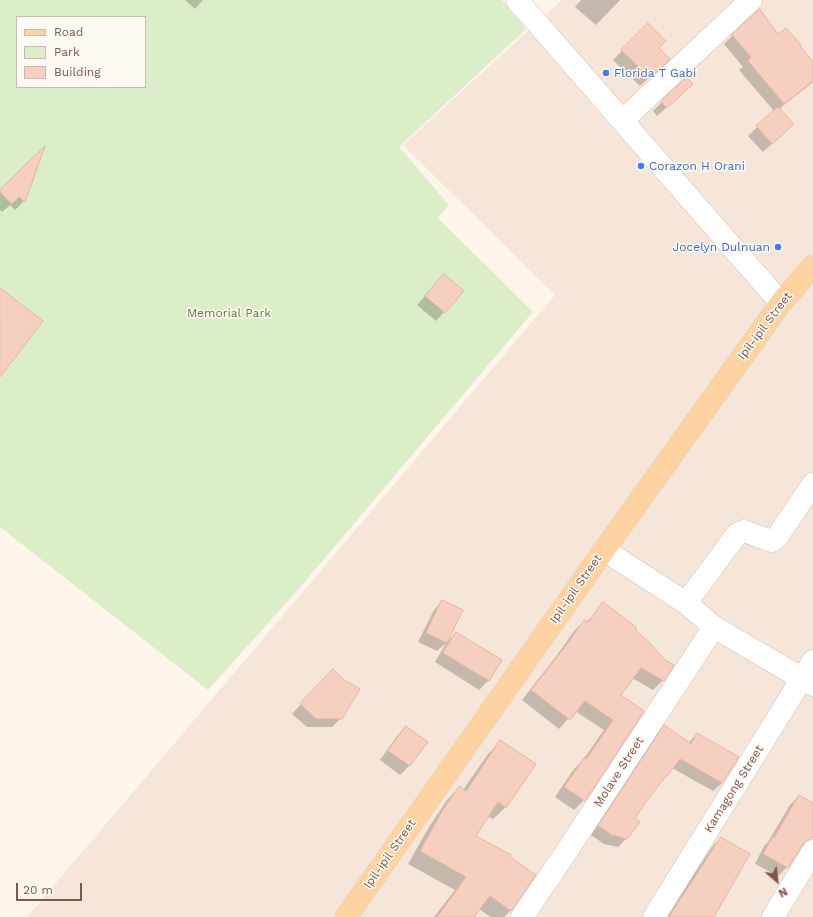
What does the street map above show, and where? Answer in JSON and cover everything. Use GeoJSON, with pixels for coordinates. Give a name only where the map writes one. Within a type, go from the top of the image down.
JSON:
{"type":"FeatureCollection","features":[{"type":"Feature","properties":{"kind":"main road","name":"Ipil-ipil Street"},"geometry":{"type":"LineString","coordinates":[[346,917],[604,550],[781,303],[813,266]]}},
{"type":"Feature","properties":{"kind":"street"},"geometry":{"type":"LineString","coordinates":[[517,0],[781,303]]}},
{"type":"Feature","properties":{"kind":"street"},"geometry":{"type":"LineString","coordinates":[[622,121],[751,0]]}},
{"type":"Feature","properties":{"kind":"street"},"geometry":{"type":"LineString","coordinates":[[686,603],[737,534],[744,531],[771,541],[777,537],[813,484]]}},
{"type":"Feature","properties":{"kind":"street"},"geometry":{"type":"LineString","coordinates":[[604,550],[686,603],[714,627],[809,675]]}},
{"type":"Feature","properties":{"kind":"street","name":"Molave Street"},"geometry":{"type":"LineString","coordinates":[[522,917],[714,627]]}},
{"type":"Feature","properties":{"kind":"street","name":"Kamagong Street"},"geometry":{"type":"LineString","coordinates":[[654,917],[809,675]]}},
{"type":"Feature","properties":{"kind":"street"},"geometry":{"type":"LineString","coordinates":[[772,917],[813,851]]}},
{"type":"Feature","properties":{"kind":"shaded area"},"geometry":{"type":"Polygon","coordinates":[[[562,0],[813,0],[813,917],[27,917],[555,295],[403,145],[562,0]]]}},
{"type":"Feature","properties":{"kind":"green space","name":"Memorial Park"},"geometry":{"type":"Polygon","coordinates":[[[0,0],[502,0],[526,29],[399,147],[449,205],[438,218],[533,312],[303,584],[208,690],[0,527],[0,0]]]}},
{"type":"Feature","properties":{"kind":"building"},"geometry":{"type":"Polygon","coordinates":[[[760,9],[778,34],[786,28],[813,62],[813,81],[784,104],[748,61],[751,57],[732,35],[760,9]]]}},
{"type":"Feature","properties":{"kind":"building"},"geometry":{"type":"Polygon","coordinates":[[[648,23],[666,41],[659,48],[670,59],[650,78],[621,50],[648,23]]]}},
{"type":"Feature","properties":{"kind":"building"},"geometry":{"type":"Polygon","coordinates":[[[687,77],[693,84],[667,108],[661,102],[687,77]]]}},
{"type":"Feature","properties":{"kind":"building"},"geometry":{"type":"Polygon","coordinates":[[[778,107],[794,124],[772,144],[756,126],[778,107]]]}},
{"type":"Feature","properties":{"kind":"building"},"geometry":{"type":"Polygon","coordinates":[[[45,146],[25,202],[19,197],[12,204],[0,192],[0,190],[45,146]]]}},
{"type":"Feature","properties":{"kind":"building"},"geometry":{"type":"Polygon","coordinates":[[[444,274],[464,291],[445,313],[425,296],[444,274]]]}},
{"type":"Feature","properties":{"kind":"building"},"geometry":{"type":"Polygon","coordinates":[[[0,288],[43,321],[0,377],[0,288]]]}},
{"type":"Feature","properties":{"kind":"building"},"geometry":{"type":"Polygon","coordinates":[[[442,600],[463,610],[447,643],[426,633],[442,600]]]}},
{"type":"Feature","properties":{"kind":"building"},"geometry":{"type":"Polygon","coordinates":[[[603,602],[636,627],[636,631],[648,641],[665,660],[674,665],[664,681],[641,668],[621,695],[644,711],[585,801],[564,787],[584,758],[586,759],[613,720],[585,701],[570,720],[531,690],[584,620],[588,622],[603,602]]]}},
{"type":"Feature","properties":{"kind":"building"},"geometry":{"type":"Polygon","coordinates":[[[456,632],[502,660],[489,681],[443,653],[456,632]]]}},
{"type":"Feature","properties":{"kind":"building"},"geometry":{"type":"Polygon","coordinates":[[[333,669],[343,679],[360,689],[342,719],[316,719],[300,704],[333,669]]]}},
{"type":"Feature","properties":{"kind":"building"},"geometry":{"type":"Polygon","coordinates":[[[664,725],[691,744],[697,733],[739,757],[722,783],[680,759],[635,818],[640,822],[627,839],[612,835],[598,826],[664,725]]]}},
{"type":"Feature","properties":{"kind":"building"},"geometry":{"type":"Polygon","coordinates":[[[406,726],[428,742],[410,766],[388,751],[406,726]]]}},
{"type":"Feature","properties":{"kind":"building"},"geometry":{"type":"Polygon","coordinates":[[[500,740],[536,764],[506,808],[498,802],[476,836],[511,855],[510,857],[536,875],[511,911],[490,896],[474,917],[437,917],[466,877],[420,851],[441,813],[459,786],[466,791],[500,740]]]}},
{"type":"Feature","properties":{"kind":"building"},"geometry":{"type":"Polygon","coordinates":[[[799,795],[813,803],[813,837],[803,844],[788,868],[763,854],[799,795]]]}},
{"type":"Feature","properties":{"kind":"building"},"geometry":{"type":"Polygon","coordinates":[[[721,837],[750,854],[714,917],[669,917],[721,837]]]}},
{"type":"Feature","properties":{"kind":"place","name":"Florida T Gabi"},"geometry":{"type":"Point","coordinates":[606,73]}},
{"type":"Feature","properties":{"kind":"place","name":"Corazon H Orani"},"geometry":{"type":"Point","coordinates":[641,166]}},
{"type":"Feature","properties":{"kind":"place","name":"Jocelyn Dulnuan"},"geometry":{"type":"Point","coordinates":[778,247]}}]}
